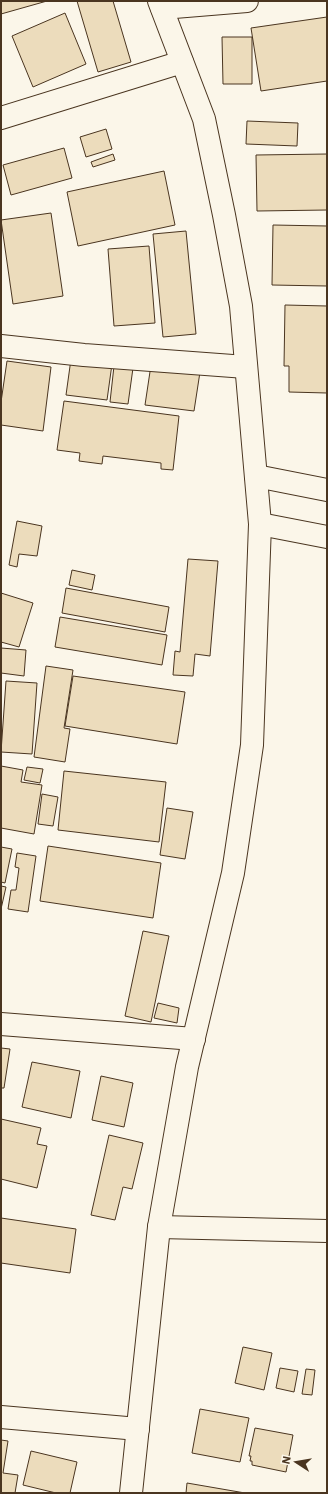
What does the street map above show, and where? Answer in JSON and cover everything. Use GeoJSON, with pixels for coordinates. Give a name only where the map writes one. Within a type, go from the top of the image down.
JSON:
{"type":"FeatureCollection","features":[{"type":"Feature","properties":{"kind":"street"},"geometry":{"type":"LineString","coordinates":[[131,1493],[159,1227],[186,1074],[233,874],[252,745],[260,524],[241,306],[204,118],[161,4],[247,1]]}},
{"type":"Feature","properties":{"kind":"street"},"geometry":{"type":"LineString","coordinates":[[1,118],[182,62]]}},
{"type":"Feature","properties":{"kind":"street"},"geometry":{"type":"LineString","coordinates":[[1,346],[84,355],[246,367]]}},
{"type":"Feature","properties":{"kind":"street"},"geometry":{"type":"LineString","coordinates":[[256,476],[327,490]]}},
{"type":"Feature","properties":{"kind":"street"},"geometry":{"type":"LineString","coordinates":[[260,524],[327,537]]}},
{"type":"Feature","properties":{"kind":"street"},"geometry":{"type":"LineString","coordinates":[[1,1024],[194,1039]]}},
{"type":"Feature","properties":{"kind":"street"},"geometry":{"type":"LineString","coordinates":[[159,1227],[327,1231]]}},
{"type":"Feature","properties":{"kind":"street"},"geometry":{"type":"LineString","coordinates":[[1,1418],[138,1429]]}},
{"type":"Feature","properties":{"kind":"building"},"geometry":{"type":"Polygon","coordinates":[[[1,1],[47,1],[1,14],[1,1]]]}},
{"type":"Feature","properties":{"kind":"building"},"geometry":{"type":"Polygon","coordinates":[[[77,1],[113,1],[131,62],[98,72],[77,1]]]}},
{"type":"Feature","properties":{"kind":"building"},"geometry":{"type":"Polygon","coordinates":[[[65,13],[86,64],[33,87],[12,36],[65,13]]]}},
{"type":"Feature","properties":{"kind":"building"},"geometry":{"type":"Polygon","coordinates":[[[327,17],[327,81],[261,91],[251,28],[327,17]]]}},
{"type":"Feature","properties":{"kind":"building"},"geometry":{"type":"Polygon","coordinates":[[[222,37],[252,37],[252,84],[223,84],[222,37]]]}},
{"type":"Feature","properties":{"kind":"building"},"geometry":{"type":"Polygon","coordinates":[[[247,121],[298,123],[297,146],[246,144],[247,121]]]}},
{"type":"Feature","properties":{"kind":"building"},"geometry":{"type":"Polygon","coordinates":[[[106,129],[112,149],[86,157],[80,137],[106,129]]]}},
{"type":"Feature","properties":{"kind":"building"},"geometry":{"type":"Polygon","coordinates":[[[64,148],[72,178],[11,195],[3,165],[64,148]]]}},
{"type":"Feature","properties":{"kind":"building"},"geometry":{"type":"Polygon","coordinates":[[[113,154],[115,160],[93,167],[91,162],[113,154]]]}},
{"type":"Feature","properties":{"kind":"building"},"geometry":{"type":"Polygon","coordinates":[[[327,154],[327,210],[257,211],[256,155],[327,154]]]}},
{"type":"Feature","properties":{"kind":"building"},"geometry":{"type":"Polygon","coordinates":[[[164,171],[175,225],[78,246],[67,192],[164,171]]]}},
{"type":"Feature","properties":{"kind":"building"},"geometry":{"type":"Polygon","coordinates":[[[51,213],[63,296],[13,304],[1,220],[51,213]]]}},
{"type":"Feature","properties":{"kind":"building"},"geometry":{"type":"Polygon","coordinates":[[[273,225],[327,226],[327,286],[272,285],[273,225]]]}},
{"type":"Feature","properties":{"kind":"building"},"geometry":{"type":"Polygon","coordinates":[[[186,231],[196,334],[163,337],[153,234],[186,231]]]}},
{"type":"Feature","properties":{"kind":"building"},"geometry":{"type":"Polygon","coordinates":[[[149,246],[155,323],[114,326],[108,249],[149,246]]]}},
{"type":"Feature","properties":{"kind":"building"},"geometry":{"type":"Polygon","coordinates":[[[285,305],[327,306],[327,393],[289,392],[289,366],[284,366],[285,305]]]}},
{"type":"Feature","properties":{"kind":"building"},"geometry":{"type":"Polygon","coordinates":[[[71,359],[112,364],[107,400],[66,395],[71,359]]]}},
{"type":"Feature","properties":{"kind":"building"},"geometry":{"type":"Polygon","coordinates":[[[7,361],[51,367],[43,431],[1,425],[1,402],[7,361]]]}},
{"type":"Feature","properties":{"kind":"building"},"geometry":{"type":"Polygon","coordinates":[[[151,365],[200,372],[194,411],[145,405],[151,365]]]}},
{"type":"Feature","properties":{"kind":"building"},"geometry":{"type":"Polygon","coordinates":[[[114,366],[133,368],[128,404],[110,402],[114,366]]]}},
{"type":"Feature","properties":{"kind":"building"},"geometry":{"type":"Polygon","coordinates":[[[64,401],[179,416],[173,470],[161,469],[161,463],[103,456],[102,464],[79,461],[80,453],[57,450],[64,401]]]}},
{"type":"Feature","properties":{"kind":"building"},"geometry":{"type":"Polygon","coordinates":[[[17,521],[42,526],[37,556],[19,554],[17,567],[9,565],[17,521]]]}},
{"type":"Feature","properties":{"kind":"building"},"geometry":{"type":"Polygon","coordinates":[[[188,559],[218,561],[210,656],[195,654],[193,676],[173,675],[175,651],[180,652],[188,559]]]}},
{"type":"Feature","properties":{"kind":"building"},"geometry":{"type":"Polygon","coordinates":[[[72,570],[95,575],[92,590],[69,585],[72,570]]]}},
{"type":"Feature","properties":{"kind":"building"},"geometry":{"type":"Polygon","coordinates":[[[66,588],[169,607],[165,632],[62,613],[66,588]]]}},
{"type":"Feature","properties":{"kind":"building"},"geometry":{"type":"Polygon","coordinates":[[[1,593],[33,603],[19,647],[1,642],[1,593]]]}},
{"type":"Feature","properties":{"kind":"building"},"geometry":{"type":"Polygon","coordinates":[[[60,617],[167,635],[162,665],[55,647],[60,617]]]}},
{"type":"Feature","properties":{"kind":"building"},"geometry":{"type":"Polygon","coordinates":[[[1,648],[26,650],[24,676],[1,673],[1,648]]]}},
{"type":"Feature","properties":{"kind":"building"},"geometry":{"type":"Polygon","coordinates":[[[46,666],[73,670],[64,728],[70,729],[65,762],[34,757],[46,666]]]}},
{"type":"Feature","properties":{"kind":"building"},"geometry":{"type":"Polygon","coordinates":[[[73,676],[185,692],[177,744],[65,726],[73,676]]]}},
{"type":"Feature","properties":{"kind":"building"},"geometry":{"type":"Polygon","coordinates":[[[6,681],[37,683],[32,754],[1,752],[6,681]]]}},
{"type":"Feature","properties":{"kind":"building"},"geometry":{"type":"Polygon","coordinates":[[[1,766],[23,770],[21,782],[42,785],[34,834],[1,828],[1,766]]]}},
{"type":"Feature","properties":{"kind":"building"},"geometry":{"type":"Polygon","coordinates":[[[27,767],[43,769],[40,783],[24,780],[27,767]]]}},
{"type":"Feature","properties":{"kind":"building"},"geometry":{"type":"Polygon","coordinates":[[[64,771],[166,782],[159,842],[58,830],[64,771]]]}},
{"type":"Feature","properties":{"kind":"building"},"geometry":{"type":"Polygon","coordinates":[[[42,794],[58,797],[53,826],[38,824],[42,794]]]}},
{"type":"Feature","properties":{"kind":"building"},"geometry":{"type":"Polygon","coordinates":[[[167,808],[193,812],[185,859],[160,855],[167,808]]]}},
{"type":"Feature","properties":{"kind":"building"},"geometry":{"type":"Polygon","coordinates":[[[48,846],[161,863],[153,918],[40,901],[48,846]]]}},
{"type":"Feature","properties":{"kind":"building"},"geometry":{"type":"Polygon","coordinates":[[[1,847],[12,849],[5,883],[1,882],[1,847]]]}},
{"type":"Feature","properties":{"kind":"building"},"geometry":{"type":"Polygon","coordinates":[[[17,853],[36,856],[28,912],[8,909],[11,890],[16,890],[19,868],[15,867],[17,853]]]}},
{"type":"Feature","properties":{"kind":"building"},"geometry":{"type":"Polygon","coordinates":[[[1,886],[6,887],[1,909],[1,886]]]}},
{"type":"Feature","properties":{"kind":"building"},"geometry":{"type":"Polygon","coordinates":[[[143,931],[169,936],[151,1022],[125,1016],[143,931]]]}},
{"type":"Feature","properties":{"kind":"building"},"geometry":{"type":"Polygon","coordinates":[[[158,1003],[179,1008],[177,1023],[154,1018],[158,1003]]]}},
{"type":"Feature","properties":{"kind":"building"},"geometry":{"type":"Polygon","coordinates":[[[1,1048],[10,1049],[4,1088],[1,1088],[1,1048]]]}},
{"type":"Feature","properties":{"kind":"building"},"geometry":{"type":"Polygon","coordinates":[[[32,1062],[80,1071],[71,1118],[22,1107],[32,1062]]]}},
{"type":"Feature","properties":{"kind":"building"},"geometry":{"type":"Polygon","coordinates":[[[101,1076],[133,1083],[124,1127],[92,1120],[101,1076]]]}},
{"type":"Feature","properties":{"kind":"building"},"geometry":{"type":"Polygon","coordinates":[[[1,1119],[41,1128],[37,1144],[47,1146],[37,1188],[1,1179],[1,1119]]]}},
{"type":"Feature","properties":{"kind":"building"},"geometry":{"type":"Polygon","coordinates":[[[109,1135],[143,1143],[132,1189],[123,1187],[115,1220],[91,1215],[109,1135]]]}},
{"type":"Feature","properties":{"kind":"building"},"geometry":{"type":"Polygon","coordinates":[[[1,1218],[76,1229],[70,1273],[1,1263],[1,1218]]]}},
{"type":"Feature","properties":{"kind":"building"},"geometry":{"type":"Polygon","coordinates":[[[243,1347],[272,1353],[264,1390],[235,1383],[243,1347]]]}},
{"type":"Feature","properties":{"kind":"building"},"geometry":{"type":"Polygon","coordinates":[[[280,1368],[298,1371],[294,1392],[276,1388],[280,1368]]]}},
{"type":"Feature","properties":{"kind":"building"},"geometry":{"type":"Polygon","coordinates":[[[306,1369],[315,1370],[312,1395],[302,1394],[306,1369]]]}},
{"type":"Feature","properties":{"kind":"building"},"geometry":{"type":"Polygon","coordinates":[[[200,1409],[249,1418],[240,1462],[192,1453],[200,1409]]]}},
{"type":"Feature","properties":{"kind":"building"},"geometry":{"type":"Polygon","coordinates":[[[255,1428],[293,1435],[286,1472],[252,1465],[252,1461],[250,1461],[251,1456],[249,1456],[255,1428]]]}},
{"type":"Feature","properties":{"kind":"building"},"geometry":{"type":"Polygon","coordinates":[[[1,1440],[8,1441],[3,1473],[18,1475],[15,1493],[1,1493],[1,1440]]]}},
{"type":"Feature","properties":{"kind":"building"},"geometry":{"type":"Polygon","coordinates":[[[31,1451],[77,1462],[70,1493],[56,1493],[23,1485],[31,1451]]]}},
{"type":"Feature","properties":{"kind":"building"},"geometry":{"type":"Polygon","coordinates":[[[187,1483],[245,1493],[186,1493],[187,1483]]]}}]}
